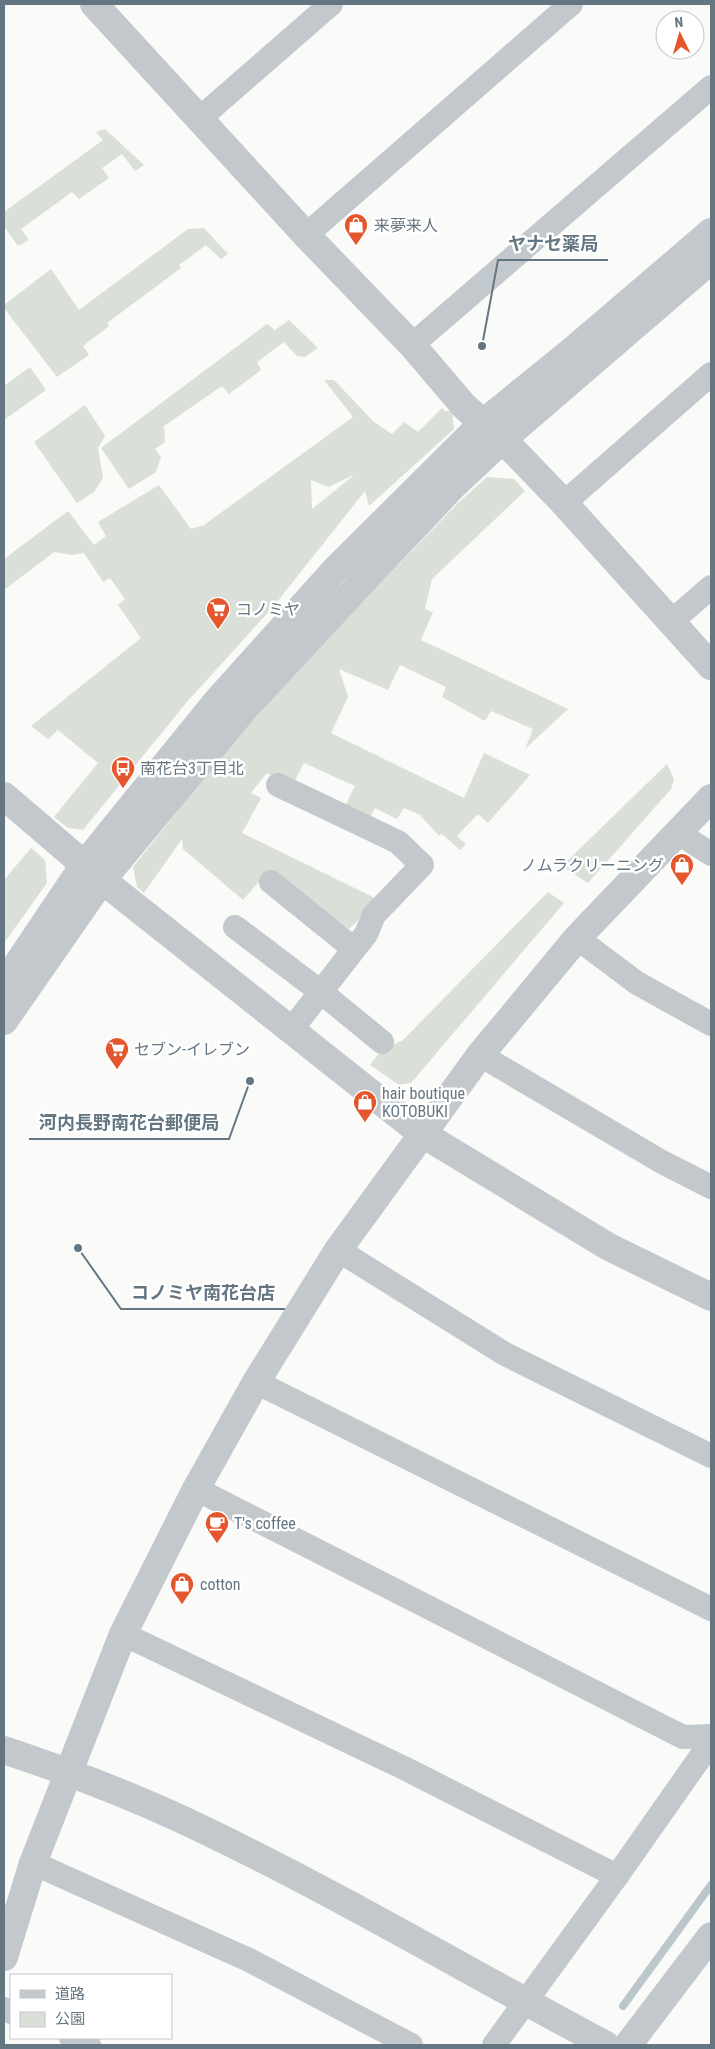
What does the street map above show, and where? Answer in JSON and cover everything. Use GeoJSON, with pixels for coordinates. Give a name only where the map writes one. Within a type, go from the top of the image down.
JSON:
{"type":"FeatureCollection","features":[{"type":"Feature","properties":{"kind":"street"},"geometry":{"type":"LineString","coordinates":[[94,4],[306,235],[412,345],[464,406],[493,432],[564,503],[711,666]]}},
{"type":"Feature","properties":{"kind":"street"},"geometry":{"type":"LineString","coordinates":[[199,119],[331,4]]}},
{"type":"Feature","properties":{"kind":"street"},"geometry":{"type":"LineString","coordinates":[[306,235],[571,4]]}},
{"type":"Feature","properties":{"kind":"street"},"geometry":{"type":"LineString","coordinates":[[412,345],[711,87]]}},
{"type":"Feature","properties":{"kind":"street"},"geometry":{"type":"LineString","coordinates":[[493,432],[580,344],[711,232]]}},
{"type":"Feature","properties":{"kind":"street"},"geometry":{"type":"LineString","coordinates":[[4,984],[93,872],[217,700],[334,571],[493,432],[711,260]]}},
{"type":"Feature","properties":{"kind":"street"},"geometry":{"type":"LineString","coordinates":[[564,503],[711,374]]}},
{"type":"Feature","properties":{"kind":"street"},"geometry":{"type":"LineString","coordinates":[[672,622],[711,587]]}},
{"type":"Feature","properties":{"kind":"street"},"geometry":{"type":"LineString","coordinates":[[278,785],[398,842],[422,865],[374,915],[366,934],[291,1030]]}},
{"type":"Feature","properties":{"kind":"street"},"geometry":{"type":"LineString","coordinates":[[4,796],[93,872],[421,1134],[609,1247],[711,1297]]}},
{"type":"Feature","properties":{"kind":"street"},"geometry":{"type":"LineString","coordinates":[[4,1957],[33,1863],[123,1634],[196,1489],[256,1382],[338,1250],[480,1055],[577,938],[711,798]]}},
{"type":"Feature","properties":{"kind":"street"},"geometry":{"type":"LineString","coordinates":[[678,833],[711,854]]}},
{"type":"Feature","properties":{"kind":"street"},"geometry":{"type":"LineString","coordinates":[[4,1021],[93,872]]}},
{"type":"Feature","properties":{"kind":"street"},"geometry":{"type":"LineString","coordinates":[[271,882],[354,949]]}},
{"type":"Feature","properties":{"kind":"street"},"geometry":{"type":"LineString","coordinates":[[235,927],[321,992],[382,1042]]}},
{"type":"Feature","properties":{"kind":"street"},"geometry":{"type":"LineString","coordinates":[[577,938],[637,983],[711,1024]]}},
{"type":"Feature","properties":{"kind":"street"},"geometry":{"type":"LineString","coordinates":[[480,1055],[662,1162],[711,1187]]}},
{"type":"Feature","properties":{"kind":"street"},"geometry":{"type":"LineString","coordinates":[[338,1250],[505,1354],[711,1456]]}},
{"type":"Feature","properties":{"kind":"street"},"geometry":{"type":"LineString","coordinates":[[256,1382],[711,1609]]}},
{"type":"Feature","properties":{"kind":"street"},"geometry":{"type":"LineString","coordinates":[[196,1489],[683,1737],[711,1736]]}},
{"type":"Feature","properties":{"kind":"street"},"geometry":{"type":"LineString","coordinates":[[123,1634],[404,1768],[617,1876]]}},
{"type":"Feature","properties":{"kind":"street"},"geometry":{"type":"LineString","coordinates":[[494,2045],[617,1876],[711,1742]]}},
{"type":"Feature","properties":{"kind":"street"},"geometry":{"type":"LineString","coordinates":[[4,1750],[68,1772],[182,1820],[298,1877],[606,2045]]}},
{"type":"Feature","properties":{"kind":"street"},"geometry":{"type":"LineString","coordinates":[[33,1863],[249,1960],[411,2045]]}},
{"type":"Feature","properties":{"kind":"street"},"geometry":{"type":"LineString","coordinates":[[628,2045],[711,1936]]}},
{"type":"Feature","properties":{"kind":"street"},"geometry":{"type":"LineString","coordinates":[[74,2039],[89,2045]]}},
{"type":"Feature","properties":{"kind":"green space"},"geometry":{"type":"Polygon","coordinates":[[[105,129],[144,165],[135,171],[122,154],[102,168],[109,178],[79,199],[72,192],[21,229],[29,240],[18,246],[4,226],[4,212],[103,140],[96,132],[105,129]]]}},
{"type":"Feature","properties":{"kind":"green space"},"geometry":{"type":"Polygon","coordinates":[[[204,228],[228,254],[221,259],[206,245],[179,265],[181,268],[107,323],[109,326],[83,346],[89,355],[57,377],[4,308],[4,305],[51,269],[79,310],[188,229],[204,228]]]}},
{"type":"Feature","properties":{"kind":"green space"},"geometry":{"type":"Polygon","coordinates":[[[289,320],[318,348],[305,357],[297,356],[284,342],[257,362],[261,370],[229,394],[222,386],[164,426],[165,442],[155,449],[161,457],[156,472],[129,489],[101,448],[267,324],[275,330],[289,320]]]}},
{"type":"Feature","properties":{"kind":"green space"},"geometry":{"type":"Polygon","coordinates":[[[30,367],[46,390],[4,420],[4,386],[30,367]]]}},
{"type":"Feature","properties":{"kind":"green space"},"geometry":{"type":"Polygon","coordinates":[[[324,380],[334,380],[374,422],[392,434],[404,422],[418,432],[442,408],[445,411],[452,411],[454,429],[369,506],[365,491],[273,607],[186,703],[83,830],[68,828],[54,817],[98,763],[58,730],[48,739],[31,726],[141,638],[118,605],[125,599],[110,578],[103,582],[84,553],[72,555],[54,552],[4,590],[4,559],[68,511],[94,545],[106,536],[98,522],[159,485],[191,529],[204,525],[353,417],[324,380]],[[353,476],[329,487],[311,480],[312,509],[353,476]]]}},
{"type":"Feature","properties":{"kind":"green space"},"geometry":{"type":"Polygon","coordinates":[[[85,405],[105,436],[98,448],[103,478],[94,492],[77,503],[34,442],[85,405]]]}},
{"type":"Feature","properties":{"kind":"green space"},"geometry":{"type":"Polygon","coordinates":[[[487,477],[514,479],[525,491],[432,579],[425,609],[433,612],[421,640],[568,709],[525,749],[533,729],[491,711],[485,721],[442,697],[446,687],[400,665],[388,690],[339,669],[348,697],[331,733],[464,798],[484,753],[530,775],[488,823],[478,814],[457,836],[466,844],[460,850],[442,834],[439,836],[420,815],[404,808],[397,819],[375,808],[367,823],[343,810],[355,786],[304,763],[292,786],[267,773],[251,793],[261,798],[242,833],[379,900],[349,929],[269,870],[243,900],[183,849],[182,839],[144,893],[137,887],[133,867],[229,747],[298,669],[457,504],[487,477]]]}},
{"type":"Feature","properties":{"kind":"green space"},"geometry":{"type":"Polygon","coordinates":[[[667,764],[674,779],[671,789],[588,883],[562,866],[667,764]]]}},
{"type":"Feature","properties":{"kind":"green space"},"geometry":{"type":"Polygon","coordinates":[[[31,848],[45,860],[47,883],[4,943],[4,880],[31,848]]]}},
{"type":"Feature","properties":{"kind":"green space"},"geometry":{"type":"Polygon","coordinates":[[[548,892],[564,903],[411,1083],[399,1085],[370,1065],[380,1052],[403,1040],[548,892]]]}},
{"type":"Feature","properties":{"kind":"waterway"},"geometry":{"type":"LineString","coordinates":[[623,2006],[711,1885]]}},
{"type":"Feature","properties":{"kind":"place","name":"来夢来人"},"geometry":{"type":"Point","coordinates":[356,246]}},
{"type":"Feature","properties":{"kind":"place","name":"ヤナセ薬局"},"geometry":{"type":"Point","coordinates":[482,346]}},
{"type":"Feature","properties":{"kind":"place","name":"コノミヤ"},"geometry":{"type":"Point","coordinates":[218,630]}},
{"type":"Feature","properties":{"kind":"place","name":"南花台3丁目北"},"geometry":{"type":"Point","coordinates":[123,789]}},
{"type":"Feature","properties":{"kind":"place","name":"ノムラクリーニング"},"geometry":{"type":"Point","coordinates":[682,886]}},
{"type":"Feature","properties":{"kind":"place","name":"セブン-イレブン"},"geometry":{"type":"Point","coordinates":[117,1070]}},
{"type":"Feature","properties":{"kind":"place","name":"河内長野南花台郵便局"},"geometry":{"type":"Point","coordinates":[250,1081]}},
{"type":"Feature","properties":{"kind":"place","name":"hair boutique KOTOBUKI"},"geometry":{"type":"Point","coordinates":[365,1123]}},
{"type":"Feature","properties":{"kind":"place","name":"コノミヤ南花台店"},"geometry":{"type":"Point","coordinates":[78,1248]}},
{"type":"Feature","properties":{"kind":"place","name":"T's coffee"},"geometry":{"type":"Point","coordinates":[217,1544]}},
{"type":"Feature","properties":{"kind":"place","name":"cotton"},"geometry":{"type":"Point","coordinates":[182,1605]}}]}
